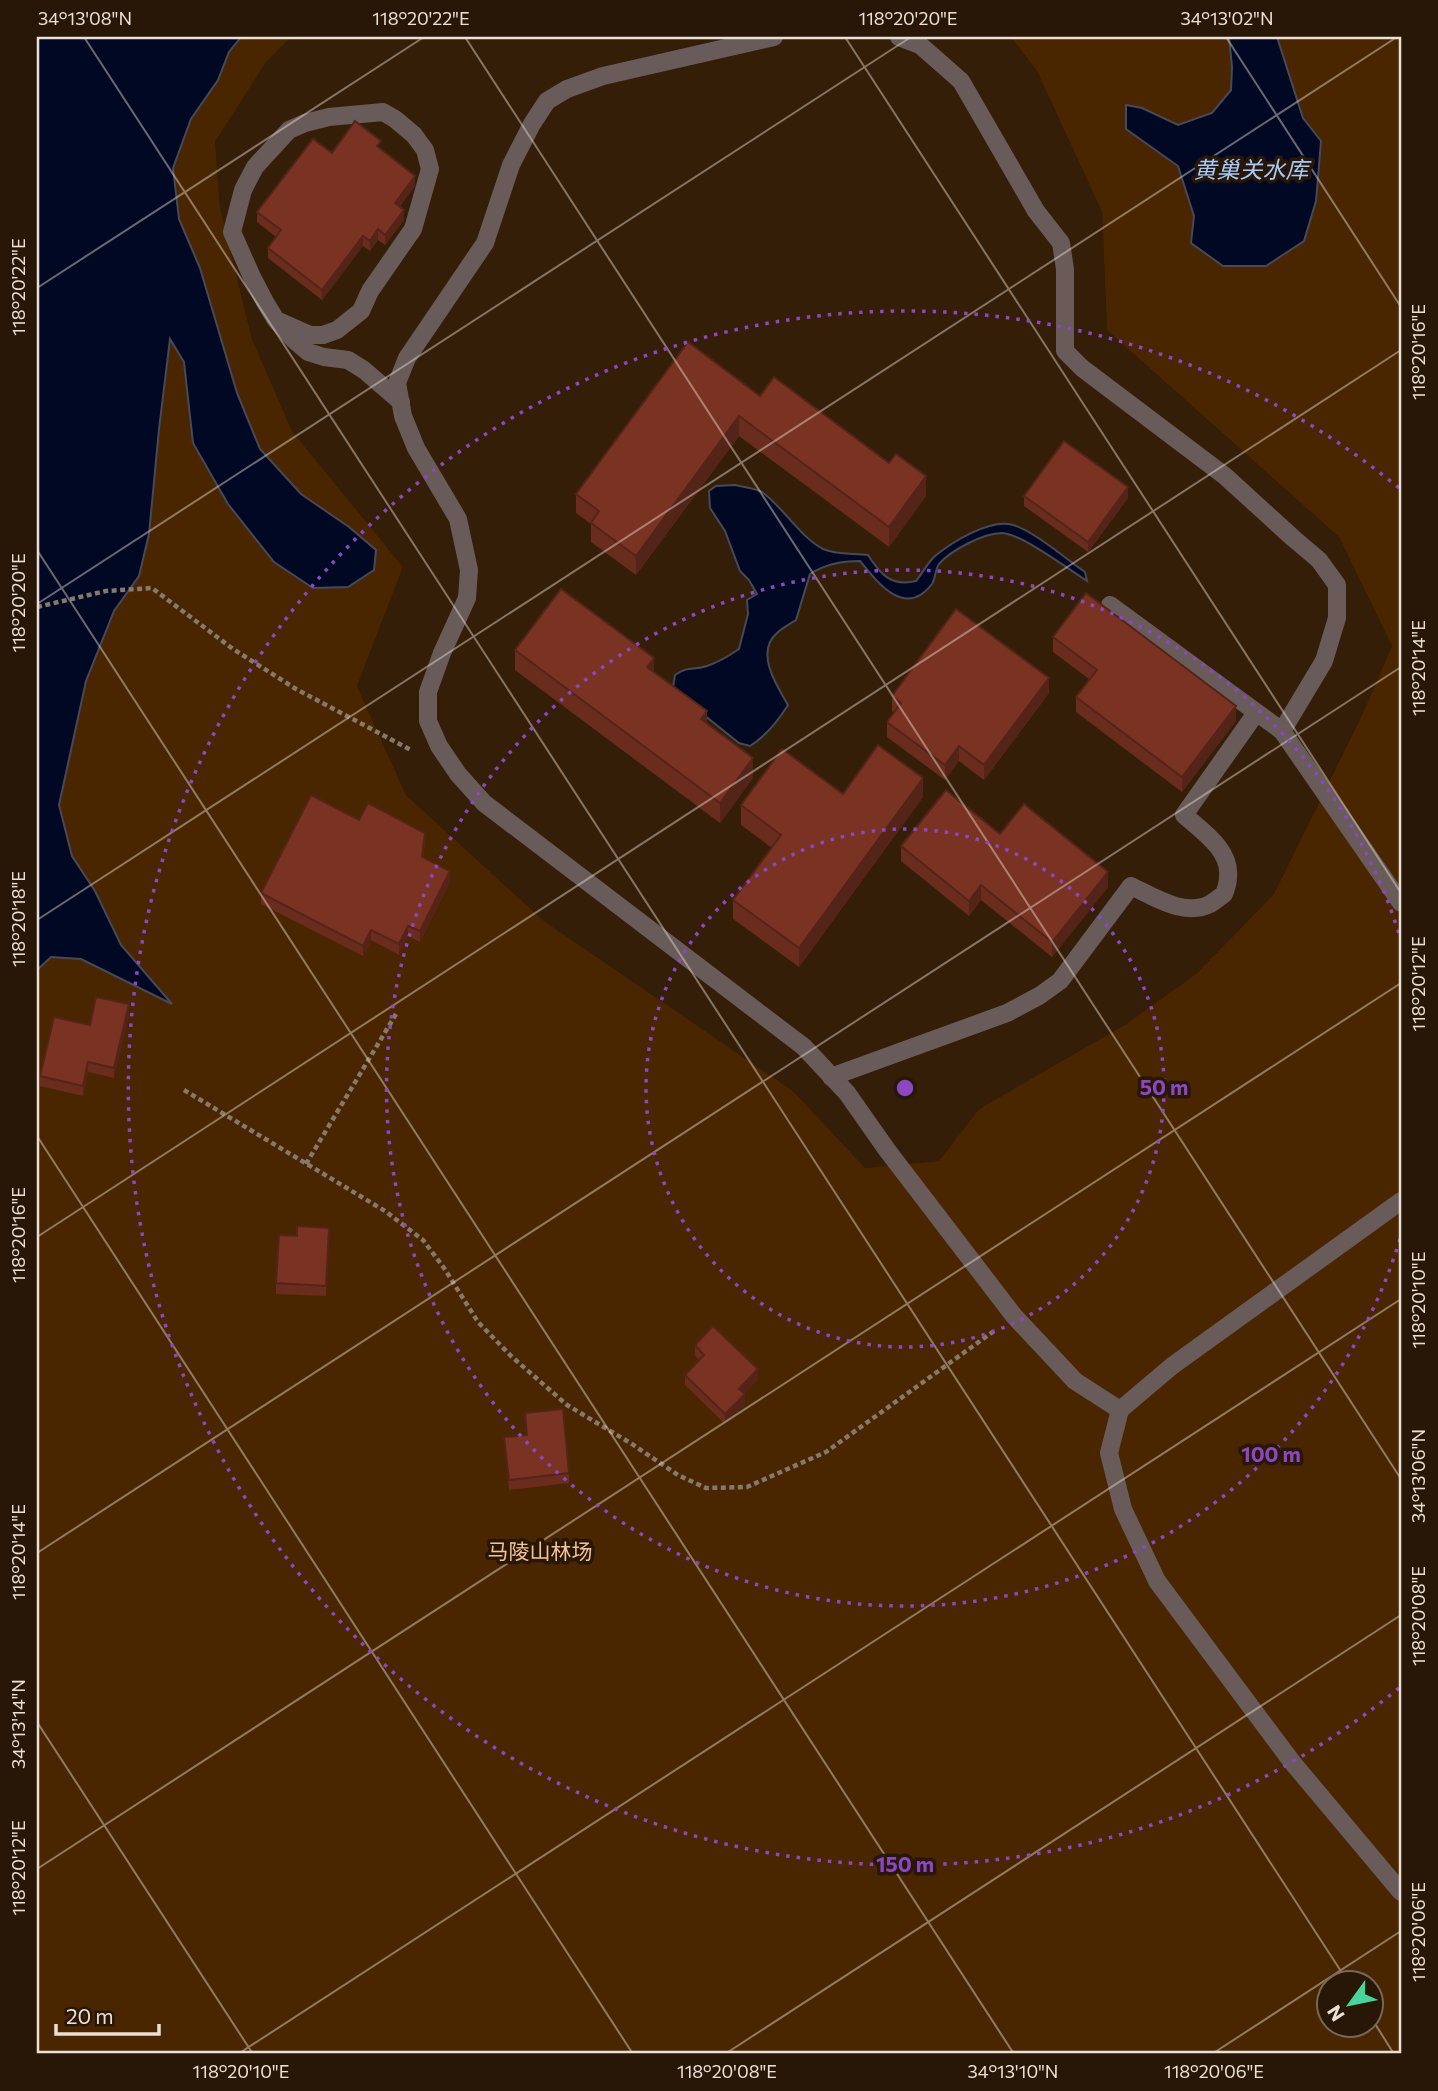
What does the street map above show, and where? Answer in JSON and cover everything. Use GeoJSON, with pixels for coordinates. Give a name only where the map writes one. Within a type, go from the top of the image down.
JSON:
{"type":"FeatureCollection","features":[{"type":"Feature","properties":{"kind":"street"},"geometry":{"type":"LineString","coordinates":[[774,37],[603,76],[567,89],[547,101],[511,165],[485,243],[407,358],[397,383],[403,416],[416,448],[458,519],[468,570],[467,598],[428,692],[428,720],[439,746],[458,774],[484,803],[804,1047],[847,1093],[887,1150],[1014,1316],[1075,1381],[1120,1410]]}},
{"type":"Feature","properties":{"kind":"street"},"geometry":{"type":"LineString","coordinates":[[899,37],[920,45],[961,80],[1036,211],[1061,243],[1065,269],[1065,351],[1082,368],[1225,476],[1319,560],[1337,585],[1337,618],[1324,661],[1282,731]]}},
{"type":"Feature","properties":{"kind":"street"},"geometry":{"type":"LineString","coordinates":[[276,320],[310,335],[323,335],[337,330],[361,311],[370,291],[413,229],[430,169],[425,150],[414,135],[396,119],[383,112],[329,117],[289,130],[255,167],[243,190],[232,232],[252,277],[276,320],[308,352],[324,358],[348,359],[401,402]]}},
{"type":"Feature","properties":{"kind":"street"},"geometry":{"type":"LineString","coordinates":[[1110,605],[1282,731],[1401,903]]}},
{"type":"Feature","properties":{"kind":"street"},"geometry":{"type":"LineString","coordinates":[[831,1077],[1007,1013],[1039,996],[1060,981],[1131,886],[1167,903],[1186,908],[1209,905],[1224,894],[1229,875],[1224,856],[1211,838],[1184,815],[1256,713]]}},
{"type":"Feature","properties":{"kind":"street"},"geometry":{"type":"LineString","coordinates":[[1401,1201],[1172,1366],[1120,1410],[1109,1453],[1123,1509],[1157,1581],[1292,1762],[1401,1892]]}},
{"type":"Feature","properties":{"kind":"path"},"geometry":{"type":"LineString","coordinates":[[37,607],[106,591],[152,588],[233,649],[296,689],[412,750]]}},
{"type":"Feature","properties":{"kind":"path"},"geometry":{"type":"LineString","coordinates":[[306,1164],[397,1014]]}},
{"type":"Feature","properties":{"kind":"path"},"geometry":{"type":"LineString","coordinates":[[184,1090],[384,1211],[423,1240],[478,1322],[511,1356],[567,1405],[678,1475],[706,1489],[747,1487],[826,1452],[1014,1316]]}},
{"type":"Feature","properties":{"kind":"shaded area"},"geometry":{"type":"Polygon","coordinates":[[[291,37],[1011,37],[1037,71],[1102,212],[1107,330],[1339,537],[1392,646],[1362,715],[1274,894],[1196,974],[1126,1024],[979,1109],[939,1161],[864,1168],[793,1091],[544,921],[406,795],[357,686],[403,567],[292,431],[252,339],[220,208],[215,142],[266,62],[291,37]]]}},
{"type":"Feature","properties":{"kind":"green space","name":"马陵山林场"},"geometry":{"type":"Polygon","coordinates":[[[37,37],[291,37],[266,62],[215,142],[220,208],[252,339],[292,431],[403,567],[357,686],[406,795],[544,921],[793,1091],[865,1168],[939,1161],[979,1109],[1126,1024],[1196,974],[1274,894],[1362,715],[1392,646],[1339,537],[1107,330],[1102,212],[1037,71],[1011,37],[1401,37],[1401,2054],[37,2054],[37,37]]]}},
{"type":"Feature","properties":{"kind":"water"},"geometry":{"type":"Polygon","coordinates":[[[37,37],[241,37],[229,52],[218,80],[191,119],[173,168],[179,219],[200,268],[237,393],[260,449],[301,494],[349,527],[376,550],[374,570],[348,587],[313,588],[274,562],[228,504],[193,443],[184,362],[170,339],[149,534],[139,576],[114,611],[86,681],[59,805],[72,856],[95,891],[121,945],[172,1004],[81,959],[51,957],[37,970],[37,37]]]}},
{"type":"Feature","properties":{"kind":"water","name":"黄巢关水库"},"geometry":{"type":"Polygon","coordinates":[[[1229,37],[1277,37],[1303,118],[1321,141],[1316,201],[1304,241],[1266,266],[1223,266],[1191,243],[1194,216],[1178,166],[1126,129],[1126,105],[1142,108],[1178,125],[1212,113],[1231,90],[1229,37]]]}},
{"type":"Feature","properties":{"kind":"water"},"geometry":{"type":"Polygon","coordinates":[[[735,485],[762,492],[807,538],[823,549],[868,555],[882,573],[900,582],[916,581],[932,559],[951,544],[983,528],[1004,524],[1021,528],[1040,539],[1085,572],[1087,581],[1033,545],[1002,533],[977,539],[951,553],[939,564],[932,584],[922,594],[912,598],[893,594],[875,579],[860,561],[821,568],[810,574],[796,620],[777,633],[768,649],[770,669],[788,705],[761,738],[750,746],[739,743],[673,687],[675,675],[680,672],[724,659],[739,649],[748,614],[747,600],[757,594],[740,571],[725,531],[710,508],[709,491],[716,486],[735,485]]]}},
{"type":"Feature","properties":{"kind":"building"},"geometry":{"type":"Polygon","coordinates":[[[355,121],[381,141],[377,146],[415,176],[395,203],[404,210],[385,235],[378,229],[370,241],[363,236],[322,290],[268,248],[281,230],[257,212],[313,139],[332,153],[355,121]]]}},
{"type":"Feature","properties":{"kind":"building"},"geometry":{"type":"Polygon","coordinates":[[[688,342],[760,396],[774,377],[889,463],[896,454],[926,476],[889,527],[739,416],[636,556],[591,523],[599,511],[576,494],[688,342]]]}},
{"type":"Feature","properties":{"kind":"building"},"geometry":{"type":"Polygon","coordinates":[[[1064,441],[1128,487],[1088,542],[1024,496],[1064,441]]]}},
{"type":"Feature","properties":{"kind":"building"},"geometry":{"type":"Polygon","coordinates":[[[561,589],[654,658],[647,667],[707,711],[701,719],[753,758],[720,803],[515,650],[561,589]]]}},
{"type":"Feature","properties":{"kind":"building"},"geometry":{"type":"Polygon","coordinates":[[[1086,593],[1236,706],[1182,777],[1076,697],[1097,670],[1053,637],[1086,593]]]}},
{"type":"Feature","properties":{"kind":"building"},"geometry":{"type":"Polygon","coordinates":[[[956,609],[1049,678],[984,765],[959,746],[945,765],[887,722],[901,703],[892,696],[956,609]]]}},
{"type":"Feature","properties":{"kind":"building"},"geometry":{"type":"Polygon","coordinates":[[[878,745],[923,778],[799,948],[733,900],[781,835],[741,805],[782,749],[843,794],[878,745]]]}},
{"type":"Feature","properties":{"kind":"building"},"geometry":{"type":"Polygon","coordinates":[[[946,790],[1000,834],[1024,804],[1108,872],[1052,942],[981,885],[969,901],[901,846],[946,790]]]}},
{"type":"Feature","properties":{"kind":"building"},"geometry":{"type":"Polygon","coordinates":[[[311,795],[359,820],[368,803],[425,833],[422,857],[450,871],[420,931],[408,926],[399,944],[371,930],[363,946],[261,893],[311,795]]]}},
{"type":"Feature","properties":{"kind":"building"},"geometry":{"type":"Polygon","coordinates":[[[96,997],[129,1004],[114,1068],[88,1062],[83,1086],[40,1076],[54,1017],[90,1025],[96,997]]]}},
{"type":"Feature","properties":{"kind":"building"},"geometry":{"type":"Polygon","coordinates":[[[297,1226],[329,1228],[326,1286],[276,1283],[279,1235],[297,1236],[297,1226]]]}},
{"type":"Feature","properties":{"kind":"building"},"geometry":{"type":"Polygon","coordinates":[[[713,1326],[758,1369],[739,1389],[745,1394],[725,1414],[685,1375],[704,1355],[695,1345],[713,1326]]]}},
{"type":"Feature","properties":{"kind":"building"},"geometry":{"type":"Polygon","coordinates":[[[563,1409],[569,1473],[509,1480],[504,1437],[527,1435],[525,1413],[563,1409]]]}}]}
